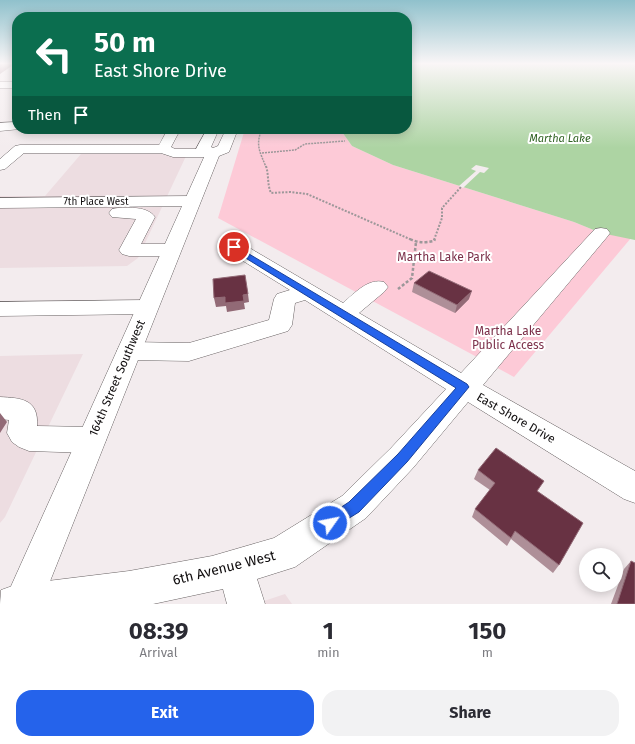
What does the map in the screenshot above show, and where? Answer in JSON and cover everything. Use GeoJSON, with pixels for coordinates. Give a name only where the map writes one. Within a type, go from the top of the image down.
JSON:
{"type":"FeatureCollection","features":[{"type":"Feature","properties":{"kind":"street"},"geometry":{"type":"LineString","coordinates":[[0,127],[12,126]]}},
{"type":"Feature","properties":{"kind":"street"},"geometry":{"type":"LineString","coordinates":[[163,149],[172,134]]}},
{"type":"Feature","properties":{"kind":"street"},"geometry":{"type":"LineString","coordinates":[[210,134],[203,149],[213,153]]}},
{"type":"Feature","properties":{"kind":"street","name":"164th Street Southwest"},"geometry":{"type":"LineString","coordinates":[[20,604],[213,153],[224,149],[230,134]]}},
{"type":"Feature","properties":{"kind":"street"},"geometry":{"type":"LineString","coordinates":[[0,166],[20,149],[163,149],[173,153],[213,153]]}},
{"type":"Feature","properties":{"kind":"street","name":"7th Place West"},"geometry":{"type":"LineString","coordinates":[[0,203],[192,201]]}},
{"type":"Feature","properties":{"kind":"street"},"geometry":{"type":"LineString","coordinates":[[124,202],[117,214],[140,214],[146,217],[129,250],[171,250]]}},
{"type":"Feature","properties":{"kind":"street","name":"6th Avenue West"},"geometry":{"type":"LineString","coordinates":[[20,604],[129,590],[212,574],[282,554],[354,507],[402,458],[601,233]]}},
{"type":"Feature","properties":{"kind":"street","name":"East Shore Drive"},"geometry":{"type":"LineString","coordinates":[[234,247],[464,387],[635,488]]}},
{"type":"Feature","properties":{"kind":"street"},"geometry":{"type":"LineString","coordinates":[[343,314],[386,290]]}},
{"type":"Feature","properties":{"kind":"street"},"geometry":{"type":"LineString","coordinates":[[129,351],[189,352],[280,325],[285,299],[308,292]]}},
{"type":"Feature","properties":{"kind":"street"},"geometry":{"type":"LineString","coordinates":[[0,309],[147,307]]}},
{"type":"Feature","properties":{"kind":"street"},"geometry":{"type":"LineString","coordinates":[[0,408],[17,409],[24,415],[22,433],[28,438],[91,440]]}},
{"type":"Feature","properties":{"kind":"street"},"geometry":{"type":"LineString","coordinates":[[235,567],[246,604]]}},
{"type":"Feature","properties":{"kind":"path"},"geometry":{"type":"LineString","coordinates":[[260,134],[258,146],[269,174],[268,186],[271,193],[290,192],[307,194],[416,242],[426,243],[434,241],[442,218],[442,208],[462,187]]}},
{"type":"Feature","properties":{"kind":"path"},"geometry":{"type":"LineString","coordinates":[[262,153],[295,150],[305,144],[345,141]]}},
{"type":"Feature","properties":{"kind":"path"},"geometry":{"type":"LineString","coordinates":[[386,290],[412,278],[416,242]]}},
{"type":"Feature","properties":{"kind":"shaded area"},"geometry":{"type":"Polygon","coordinates":[[[81,154],[187,154],[138,258],[127,266],[0,268],[0,196],[45,196],[81,154]]]}},
{"type":"Feature","properties":{"kind":"shaded area"},"geometry":{"type":"Polygon","coordinates":[[[83,354],[5,517],[0,523],[0,356],[83,354]]]}},
{"type":"Feature","properties":{"kind":"shaded area"},"geometry":{"type":"Polygon","coordinates":[[[285,594],[292,604],[255,604],[285,594]]]}},
{"type":"Feature","properties":{"kind":"green space","name":"Martha Lake Park"},"geometry":{"type":"Polygon","coordinates":[[[243,134],[344,134],[352,146],[393,165],[574,222],[601,233],[631,238],[514,377],[218,218],[243,134]]]}},
{"type":"Feature","properties":{"kind":"water","name":"Martha Lake"},"geometry":{"type":"Polygon","coordinates":[[[412,91],[635,91],[635,240],[601,233],[574,222],[393,165],[352,146],[344,134],[412,134],[412,91]]]}},
{"type":"Feature","properties":{"kind":"pier"},"geometry":{"type":"Polygon","coordinates":[[[476,165],[489,168],[484,173],[480,172],[463,188],[459,186],[476,171],[471,169],[476,165]]]}},
{"type":"Feature","properties":{"kind":"building"},"geometry":{"type":"Polygon","coordinates":[[[429,271],[472,291],[457,305],[414,283],[429,271]]]}},
{"type":"Feature","properties":{"kind":"building"},"geometry":{"type":"Polygon","coordinates":[[[245,275],[248,294],[243,295],[244,301],[225,303],[225,297],[214,298],[213,279],[245,275]]]}},
{"type":"Feature","properties":{"kind":"building"},"geometry":{"type":"Polygon","coordinates":[[[496,448],[544,481],[537,491],[583,523],[559,565],[515,531],[511,538],[475,509],[495,483],[478,470],[496,448]]]}},
{"type":"Feature","properties":{"kind":"building"},"geometry":{"type":"Polygon","coordinates":[[[631,561],[635,563],[635,604],[617,604],[621,592],[623,592],[623,586],[631,561]]]}},
{"type":"Feature","properties":{"kind":"route"},"geometry":{"type":"LineString","coordinates":[[234,247],[464,387],[402,458],[354,507],[330,523]]}},
{"type":"Feature","properties":{"kind":"park label","name":"Martha Lake Public Access"},"geometry":{"type":"Point","coordinates":[508,338]}}]}
